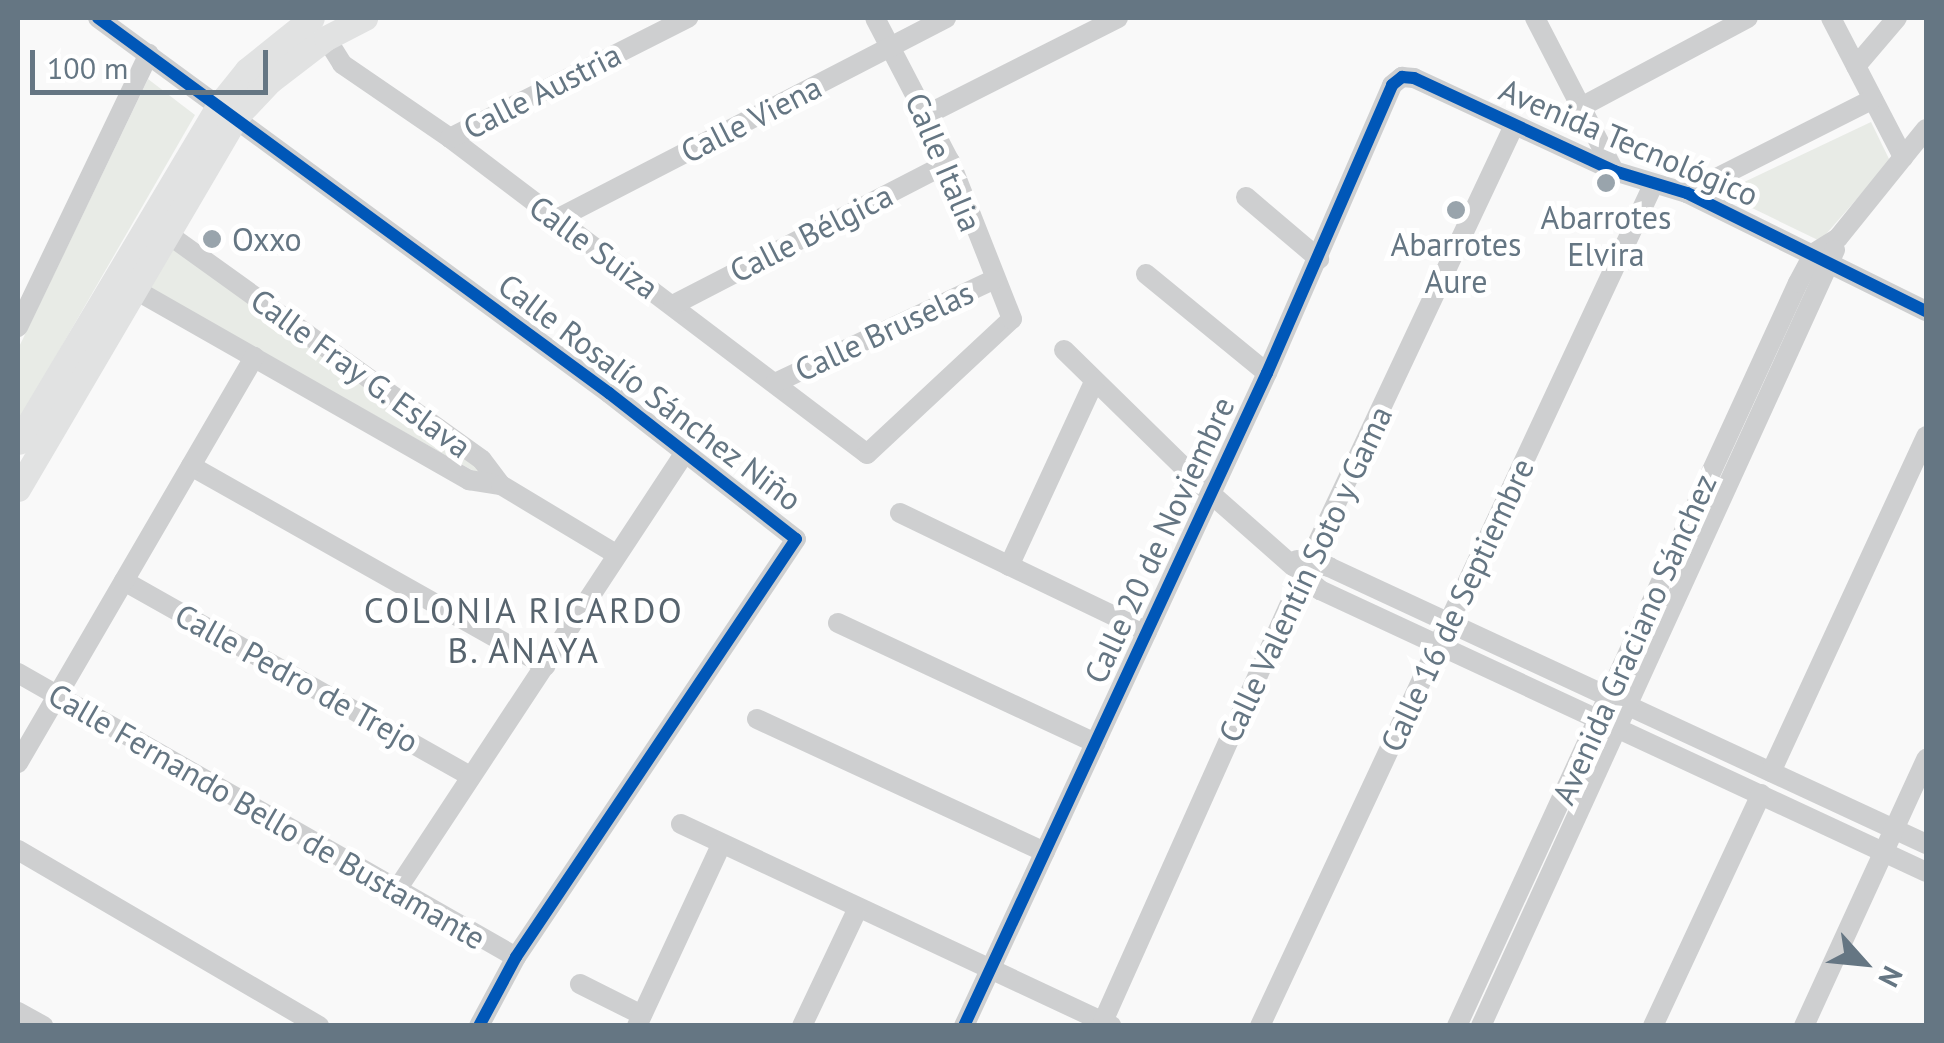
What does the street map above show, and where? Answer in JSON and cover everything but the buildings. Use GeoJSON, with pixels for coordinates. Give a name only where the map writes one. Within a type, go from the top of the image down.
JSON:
{"type":"FeatureCollection","features":[{"type":"Feature","properties":{"kind":"main road"},"geometry":{"type":"LineString","coordinates":[[18,489],[24,440],[227,111],[270,81],[319,28],[365,18]]}},
{"type":"Feature","properties":{"kind":"main road"},"geometry":{"type":"LineString","coordinates":[[24,440],[134,289],[227,111]]}},
{"type":"Feature","properties":{"kind":"street","name":"Calle Rosalío Sánchez Niño"},"geometry":{"type":"LineString","coordinates":[[98,18],[609,393],[796,539],[516,958],[479,1026]]}},
{"type":"Feature","properties":{"kind":"street","name":"Calle Austria"},"geometry":{"type":"LineString","coordinates":[[450,138],[688,18]]}},
{"type":"Feature","properties":{"kind":"street","name":"Calle Italia"},"geometry":{"type":"LineString","coordinates":[[867,454],[1012,319],[993,280],[950,162],[875,18]]}},
{"type":"Feature","properties":{"kind":"street","name":"Calle Viena"},"geometry":{"type":"LineString","coordinates":[[556,220],[946,18]]}},
{"type":"Feature","properties":{"kind":"street"},"geometry":{"type":"LineString","coordinates":[[926,115],[1118,18]]}},
{"type":"Feature","properties":{"kind":"street"},"geometry":{"type":"LineString","coordinates":[[1535,18],[1614,171]]}},
{"type":"Feature","properties":{"kind":"street"},"geometry":{"type":"LineString","coordinates":[[1582,107],[1748,18]]}},
{"type":"Feature","properties":{"kind":"street"},"geometry":{"type":"LineString","coordinates":[[1831,18],[1903,157]]}},
{"type":"Feature","properties":{"kind":"street"},"geometry":{"type":"LineString","coordinates":[[1856,66],[1898,18]]}},
{"type":"Feature","properties":{"kind":"street","name":"Calle Suiza"},"geometry":{"type":"LineString","coordinates":[[319,28],[342,64],[450,138],[867,454]]}},
{"type":"Feature","properties":{"kind":"street"},"geometry":{"type":"LineString","coordinates":[[18,327],[148,54]]}},
{"type":"Feature","properties":{"kind":"street","name":"Avenida Tecnológico"},"geometry":{"type":"LineString","coordinates":[[1402,77],[1414,78],[1614,171],[1687,193],[1926,310]]}},
{"type":"Feature","properties":{"kind":"street","name":"Calle 20 de Noviembre"},"geometry":{"type":"LineString","coordinates":[[964,1026],[1319,259],[1392,86],[1402,77]]}},
{"type":"Feature","properties":{"kind":"street"},"geometry":{"type":"LineString","coordinates":[[1687,193],[1874,99]]}},
{"type":"Feature","properties":{"kind":"street","name":"Calle Valentín Soto y Gama"},"geometry":{"type":"LineString","coordinates":[[1106,1024],[1300,566],[1514,125]]}},
{"type":"Feature","properties":{"kind":"street"},"geometry":{"type":"LineString","coordinates":[[1824,258],[1926,129]]}},
{"type":"Feature","properties":{"kind":"street","name":"Calle Bélgica"},"geometry":{"type":"LineString","coordinates":[[673,305],[950,162]]}},
{"type":"Feature","properties":{"kind":"street","name":"Calle 16 de Septiembre"},"geometry":{"type":"LineString","coordinates":[[1260,1026],[1654,185]]}},
{"type":"Feature","properties":{"kind":"street"},"geometry":{"type":"LineString","coordinates":[[1246,197],[1319,259]]}},
{"type":"Feature","properties":{"kind":"street","name":"Calle Fray G. Eslava"},"geometry":{"type":"LineString","coordinates":[[165,232],[482,460],[501,485],[616,554]]}},
{"type":"Feature","properties":{"kind":"street","name":"Avenida Graciano Sánchez"},"geometry":{"type":"LineString","coordinates":[[1457,1026],[1704,483],[1824,258]]}},
{"type":"Feature","properties":{"kind":"street","name":"Avenida Graciano Sánchez"},"geometry":{"type":"LineString","coordinates":[[1482,1026],[1728,493],[1824,258]]}},
{"type":"Feature","properties":{"kind":"street"},"geometry":{"type":"LineString","coordinates":[[1146,274],[1267,373]]}},
{"type":"Feature","properties":{"kind":"street","name":"Calle Bruselas"},"geometry":{"type":"LineString","coordinates":[[774,383],[993,280]]}},
{"type":"Feature","properties":{"kind":"street","name":"Calle Fray G. Eslava"},"geometry":{"type":"LineString","coordinates":[[134,289],[469,480],[501,485]]}},
{"type":"Feature","properties":{"kind":"street"},"geometry":{"type":"LineString","coordinates":[[1064,350],[1210,493],[1300,566],[1320,590],[1926,872]]}},
{"type":"Feature","properties":{"kind":"street"},"geometry":{"type":"LineString","coordinates":[[18,763],[254,357]]}},
{"type":"Feature","properties":{"kind":"street"},"geometry":{"type":"LineString","coordinates":[[1010,566],[1094,382]]}},
{"type":"Feature","properties":{"kind":"street"},"geometry":{"type":"LineString","coordinates":[[1771,772],[1926,436]]}},
{"type":"Feature","properties":{"kind":"street"},"geometry":{"type":"LineString","coordinates":[[396,890],[684,454]]}},
{"type":"Feature","properties":{"kind":"street"},"geometry":{"type":"LineString","coordinates":[[190,466],[546,666]]}},
{"type":"Feature","properties":{"kind":"street"},"geometry":{"type":"LineString","coordinates":[[1704,483],[1728,493]]}},
{"type":"Feature","properties":{"kind":"street"},"geometry":{"type":"LineString","coordinates":[[900,513],[1147,632]]}},
{"type":"Feature","properties":{"kind":"street"},"geometry":{"type":"LineString","coordinates":[[1300,566],[1449,622],[1926,844]]}},
{"type":"Feature","properties":{"kind":"street","name":"Calle Pedro de Trejo"},"geometry":{"type":"LineString","coordinates":[[124,581],[470,776]]}},
{"type":"Feature","properties":{"kind":"street"},"geometry":{"type":"LineString","coordinates":[[838,624],[1095,743]]}},
{"type":"Feature","properties":{"kind":"street","name":"Calle Fernando Bello de Bustamante"},"geometry":{"type":"LineString","coordinates":[[18,674],[516,958]]}},
{"type":"Feature","properties":{"kind":"street"},"geometry":{"type":"LineString","coordinates":[[756,720],[1045,852]]}},
{"type":"Feature","properties":{"kind":"street"},"geometry":{"type":"LineString","coordinates":[[1804,1026],[1926,759]]}},
{"type":"Feature","properties":{"kind":"street"},"geometry":{"type":"LineString","coordinates":[[1652,1026],[1761,794]]}},
{"type":"Feature","properties":{"kind":"street"},"geometry":{"type":"LineString","coordinates":[[681,824],[1106,1024]]}},
{"type":"Feature","properties":{"kind":"street"},"geometry":{"type":"LineString","coordinates":[[580,984],[640,1020],[721,845]]}},
{"type":"Feature","properties":{"kind":"street"},"geometry":{"type":"LineString","coordinates":[[18,850],[319,1026]]}},
{"type":"Feature","properties":{"kind":"street"},"geometry":{"type":"LineString","coordinates":[[802,1026],[858,908]]}},
{"type":"Feature","properties":{"kind":"street"},"geometry":{"type":"LineString","coordinates":[[18,1012],[42,1026]]}},
{"type":"Feature","properties":{"kind":"shaded area"},"geometry":{"type":"Polygon","coordinates":[[[148,79],[195,115],[18,422],[18,349],[148,79]]]}},
{"type":"Feature","properties":{"kind":"shaded area"},"geometry":{"type":"Polygon","coordinates":[[[1871,122],[1890,161],[1820,241],[1721,193],[1871,122]]]}},
{"type":"Feature","properties":{"kind":"shaded area"},"geometry":{"type":"Polygon","coordinates":[[[174,245],[479,466],[479,474],[150,289],[174,245]]]}},
{"type":"Feature","properties":{"kind":"cycle path"},"geometry":{"type":"LineString","coordinates":[[98,18],[609,393],[796,539],[516,957],[479,1026]]}},
{"type":"Feature","properties":{"kind":"cycle path"},"geometry":{"type":"LineString","coordinates":[[964,1026],[1267,373],[1392,85],[1402,77],[1414,78],[1614,171],[1687,193],[1926,311]]}},
{"type":"Feature","properties":{"kind":"place","name":"Abarrotes Elvira"},"geometry":{"type":"Point","coordinates":[1606,183]}},
{"type":"Feature","properties":{"kind":"place","name":"Abarrotes Aure"},"geometry":{"type":"Point","coordinates":[1456,210]}},
{"type":"Feature","properties":{"kind":"place","name":"Oxxo"},"geometry":{"type":"Point","coordinates":[212,239]}},
{"type":"Feature","properties":{"kind":"district","name":"COLONIA RICARDO B. ANAYA"},"geometry":{"type":"Point","coordinates":[524,630]}}]}
